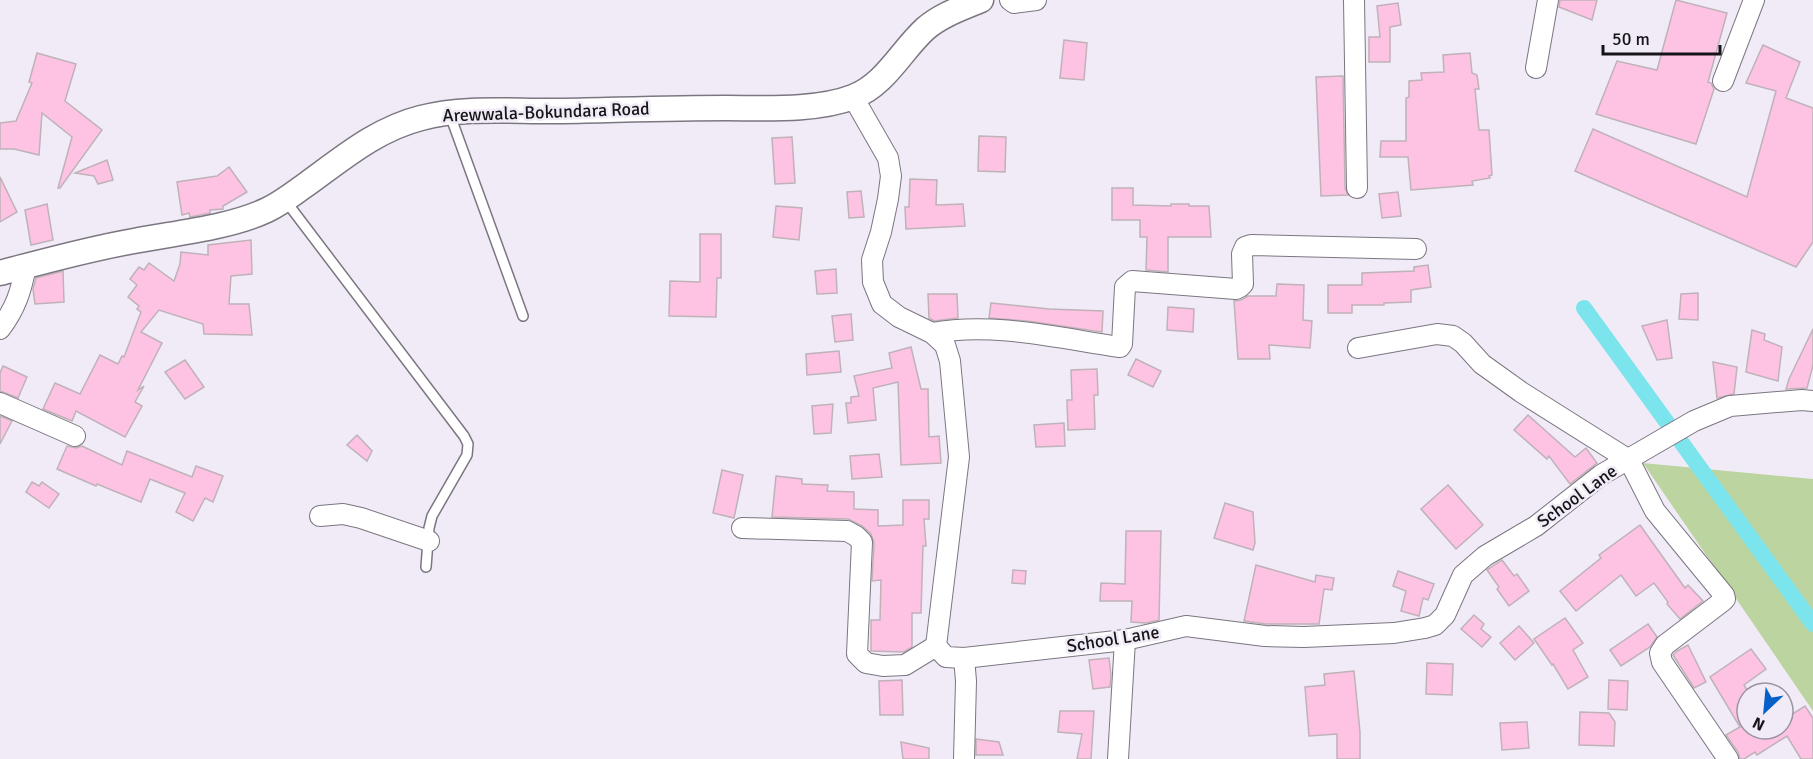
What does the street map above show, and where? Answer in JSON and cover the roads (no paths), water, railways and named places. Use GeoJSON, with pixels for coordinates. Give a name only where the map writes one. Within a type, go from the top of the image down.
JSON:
{"type":"FeatureCollection","features":[{"type":"Feature","properties":{"kind":"street","name":"Arewwala-Bokundara Road"},"geometry":{"type":"LineString","coordinates":[[0,273],[102,246],[179,234],[267,210],[285,200],[357,147],[397,125],[450,112],[789,108],[821,105],[853,97],[871,87],[884,76],[926,28],[943,16],[981,0]]}},
{"type":"Feature","properties":{"kind":"street"},"geometry":{"type":"LineString","coordinates":[[1010,0],[1014,3],[1036,0]]}},
{"type":"Feature","properties":{"kind":"street"},"geometry":{"type":"LineString","coordinates":[[1354,0],[1357,188]]}},
{"type":"Feature","properties":{"kind":"street"},"geometry":{"type":"LineString","coordinates":[[1536,68],[1548,0]]}},
{"type":"Feature","properties":{"kind":"street"},"geometry":{"type":"LineString","coordinates":[[1723,81],[1754,0]]}},
{"type":"Feature","properties":{"kind":"street"},"geometry":{"type":"LineString","coordinates":[[742,528],[847,531],[856,536],[862,542],[857,654],[866,663],[883,666],[905,664],[936,646],[959,457],[950,361],[945,345],[932,333],[898,317],[882,304],[873,282],[872,260],[881,232],[891,176],[888,158],[853,97]]}},
{"type":"Feature","properties":{"kind":"street"},"geometry":{"type":"LineString","coordinates":[[932,333],[974,328],[1027,333],[1120,347],[1125,288],[1132,281],[1236,289],[1243,284],[1242,254],[1245,247],[1251,245],[1416,249]]}},
{"type":"Feature","properties":{"kind":"street"},"geometry":{"type":"LineString","coordinates":[[0,329],[15,309],[26,266]]}},
{"type":"Feature","properties":{"kind":"street"},"geometry":{"type":"LineString","coordinates":[[1358,348],[1437,334],[1453,336],[1463,342],[1482,364],[1521,392],[1629,460],[1655,511],[1724,595],[1725,599],[1665,645],[1660,653],[1662,662],[1728,759]]}},
{"type":"Feature","properties":{"kind":"street","name":"School Lane"},"geometry":{"type":"LineString","coordinates":[[936,646],[946,657],[964,658],[1125,640],[1186,626],[1265,636],[1304,637],[1394,633],[1425,628],[1435,625],[1445,615],[1463,575],[1485,556],[1536,526],[1601,475],[1694,420],[1730,406],[1813,401]]}},
{"type":"Feature","properties":{"kind":"street"},"geometry":{"type":"LineString","coordinates":[[0,403],[75,436]]}},
{"type":"Feature","properties":{"kind":"street"},"geometry":{"type":"LineString","coordinates":[[320,516],[343,514],[361,518],[429,541]]}},
{"type":"Feature","properties":{"kind":"street"},"geometry":{"type":"LineString","coordinates":[[1118,759],[1125,640]]}},
{"type":"Feature","properties":{"kind":"street"},"geometry":{"type":"LineString","coordinates":[[964,658],[966,681],[964,759]]}},
{"type":"Feature","properties":{"kind":"lane"},"geometry":{"type":"LineString","coordinates":[[450,112],[523,316]]}},
{"type":"Feature","properties":{"kind":"lane"},"geometry":{"type":"LineString","coordinates":[[285,200],[468,444],[467,455],[432,516],[426,567]]}},
{"type":"Feature","properties":{"kind":"waterway"},"geometry":{"type":"LineString","coordinates":[[1584,308],[1813,624]]}}]}
